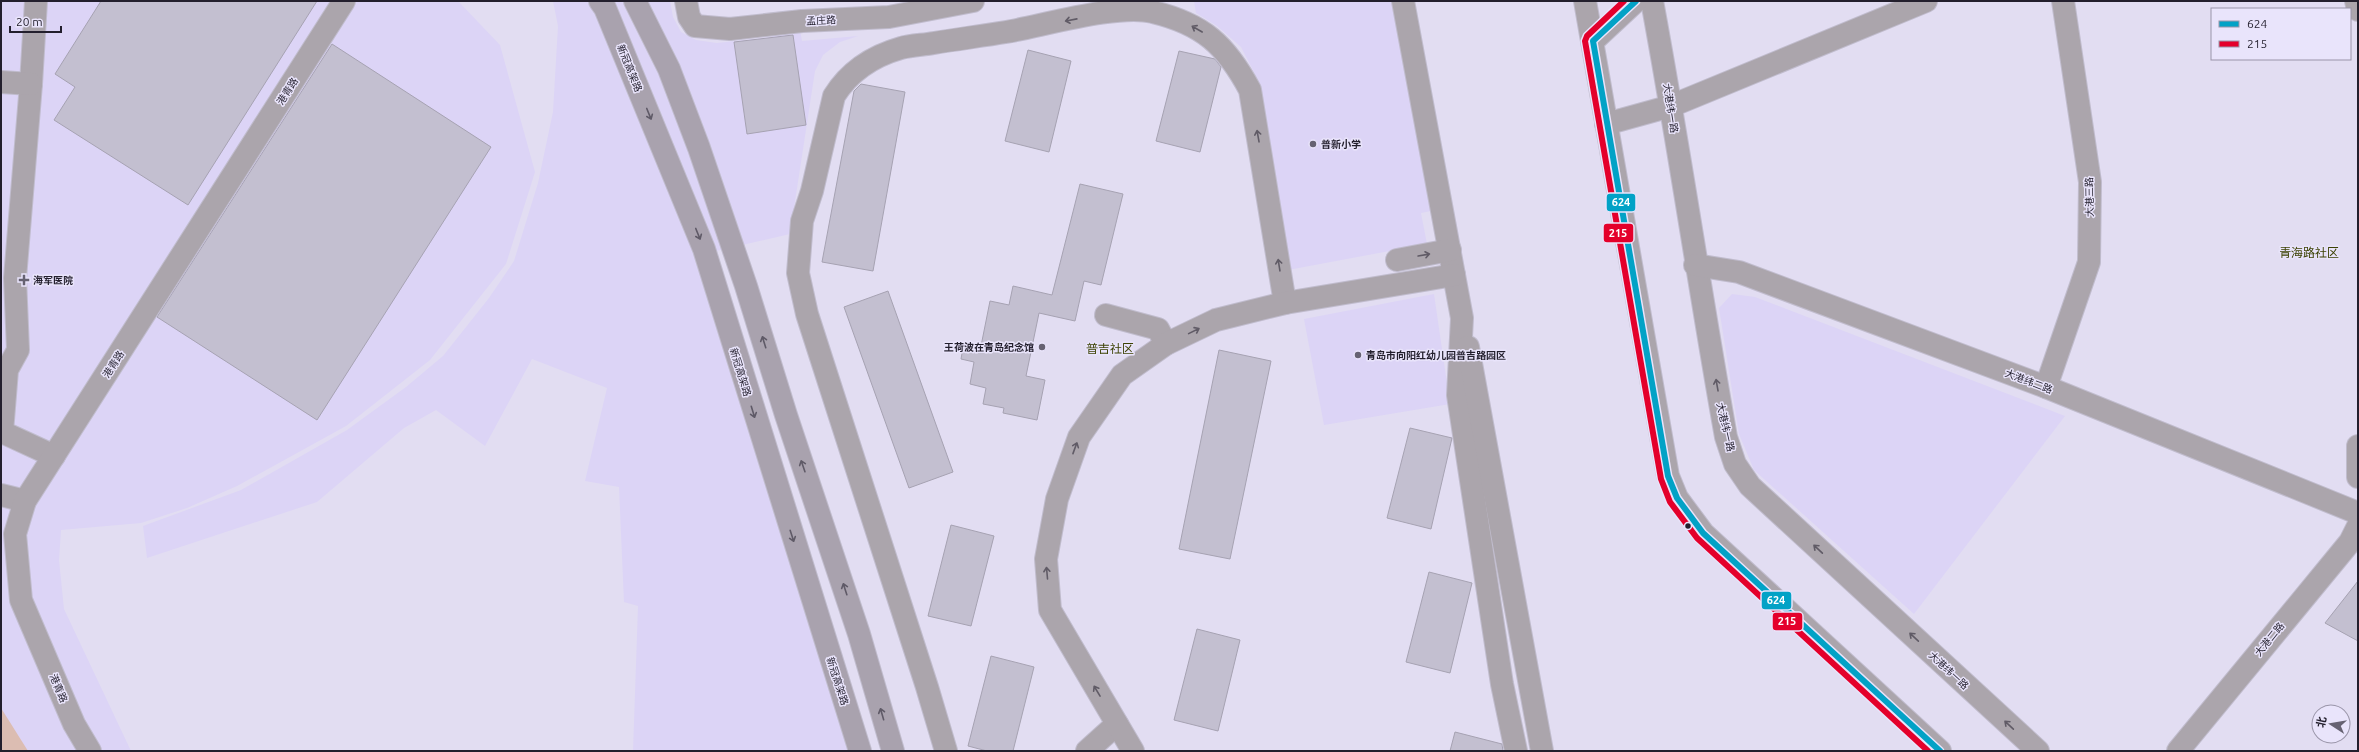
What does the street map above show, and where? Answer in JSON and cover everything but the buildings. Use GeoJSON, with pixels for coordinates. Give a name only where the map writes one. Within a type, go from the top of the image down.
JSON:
{"type":"FeatureCollection","features":[{"type":"Feature","properties":{"kind":"highway","name":"新冠高架路"},"geometry":{"type":"LineString","coordinates":[[600,1],[605,8],[704,249],[860,751]]}},
{"type":"Feature","properties":{"kind":"highway"},"geometry":{"type":"LineString","coordinates":[[635,1],[669,69],[736,257],[859,634],[893,751]]}},
{"type":"Feature","properties":{"kind":"street"},"geometry":{"type":"LineString","coordinates":[[36,1],[31,84],[8,277],[18,350],[7,370],[2,432],[54,456]]}},
{"type":"Feature","properties":{"kind":"street","name":"港青路"},"geometry":{"type":"LineString","coordinates":[[90,751],[74,724],[21,600],[10,580],[15,534],[25,501],[344,1]]}},
{"type":"Feature","properties":{"kind":"street","name":"孟庄路"},"geometry":{"type":"LineString","coordinates":[[686,1],[689,16],[695,26],[730,29],[802,21],[889,17],[973,1]]}},
{"type":"Feature","properties":{"kind":"street"},"geometry":{"type":"LineString","coordinates":[[1403,1],[1462,318],[1478,391],[1542,751]]}},
{"type":"Feature","properties":{"kind":"street"},"geometry":{"type":"LineString","coordinates":[[1585,1],[1668,476],[1677,498],[1703,534],[1940,751]]}},
{"type":"Feature","properties":{"kind":"street"},"geometry":{"type":"LineString","coordinates":[[1593,41],[1636,1]]}},
{"type":"Feature","properties":{"kind":"street","name":"大港纬一路"},"geometry":{"type":"LineString","coordinates":[[1652,1],[1671,106],[1695,265],[1726,437],[1735,464],[1750,486],[2038,751]]}},
{"type":"Feature","properties":{"kind":"street"},"geometry":{"type":"LineString","coordinates":[[1606,124],[1671,106],[1926,1]]}},
{"type":"Feature","properties":{"kind":"street","name":"大港三路"},"geometry":{"type":"LineString","coordinates":[[2046,387],[2089,262],[2090,182],[2063,1]]}},
{"type":"Feature","properties":{"kind":"street"},"geometry":{"type":"LineString","coordinates":[[2356,1],[2358,10]]}},
{"type":"Feature","properties":{"kind":"street"},"geometry":{"type":"LineString","coordinates":[[946,751],[928,687],[807,314],[798,273],[802,221],[812,191],[834,96],[840,85],[852,73],[878,57],[901,48],[1006,32],[1115,11],[1151,11],[1183,20],[1210,36],[1235,62],[1250,90],[1285,303]]}},
{"type":"Feature","properties":{"kind":"street"},"geometry":{"type":"LineString","coordinates":[[1,82],[31,84]]}},
{"type":"Feature","properties":{"kind":"street"},"geometry":{"type":"LineString","coordinates":[[1397,260],[1450,250]]}},
{"type":"Feature","properties":{"kind":"street","name":"大港纬二路"},"geometry":{"type":"LineString","coordinates":[[1695,265],[1739,272],[2046,387],[2358,513]]}},
{"type":"Feature","properties":{"kind":"street"},"geometry":{"type":"LineString","coordinates":[[1133,751],[1050,610],[1046,559],[1057,499],[1079,438],[1122,375],[1166,344],[1216,320],[1285,303],[1454,275]]}},
{"type":"Feature","properties":{"kind":"street"},"geometry":{"type":"LineString","coordinates":[[1106,315],[1158,329],[1166,344]]}},
{"type":"Feature","properties":{"kind":"street"},"geometry":{"type":"LineString","coordinates":[[1462,318],[1458,395],[1502,684],[1516,751]]}},
{"type":"Feature","properties":{"kind":"street"},"geometry":{"type":"LineString","coordinates":[[2358,446],[2358,477]]}},
{"type":"Feature","properties":{"kind":"street"},"geometry":{"type":"LineString","coordinates":[[1,495],[25,501]]}},
{"type":"Feature","properties":{"kind":"street","name":"大港二路"},"geometry":{"type":"LineString","coordinates":[[2178,751],[2350,542],[2358,526]]}},
{"type":"Feature","properties":{"kind":"street"},"geometry":{"type":"LineString","coordinates":[[1087,751],[1117,724]]}},
{"type":"Feature","properties":{"kind":"shaded area"},"geometry":{"type":"Polygon","coordinates":[[[1,1],[458,1],[500,45],[535,172],[506,264],[430,360],[346,426],[237,486],[187,508],[141,523],[61,530],[59,560],[64,609],[131,751],[1,751],[1,1]]]}},
{"type":"Feature","properties":{"kind":"shaded area"},"geometry":{"type":"Polygon","coordinates":[[[553,1],[670,1],[673,17],[681,32],[696,40],[717,43],[770,37],[800,30],[802,41],[858,36],[840,42],[823,55],[815,71],[790,234],[716,251],[869,751],[633,751],[638,606],[624,602],[619,487],[585,481],[607,388],[532,359],[485,446],[436,410],[404,428],[317,502],[147,558],[143,526],[241,490],[347,430],[406,387],[443,356],[489,298],[514,261],[538,183],[553,112],[558,26],[553,1]]]}},
{"type":"Feature","properties":{"kind":"shaded area"},"geometry":{"type":"Polygon","coordinates":[[[1194,1],[1397,1],[1436,210],[1421,213],[1427,244],[1288,270],[1258,80],[1241,47],[1217,26],[1196,13],[1194,1]]]}},
{"type":"Feature","properties":{"kind":"shaded area"},"geometry":{"type":"Polygon","coordinates":[[[1434,294],[1450,404],[1324,425],[1304,319],[1434,294]]]}},
{"type":"Feature","properties":{"kind":"shaded area"},"geometry":{"type":"Polygon","coordinates":[[[1732,294],[1755,297],[2065,416],[1914,614],[1754,470],[1739,434],[1719,308],[1732,294]]]}},
{"type":"Feature","properties":{"kind":"shaded area"},"geometry":{"type":"Polygon","coordinates":[[[1,708],[28,751],[1,751],[1,708]]]}},
{"type":"Feature","properties":{"kind":"transit line","name":"215"},"geometry":{"type":"LineString","coordinates":[[1624,1],[1587,36],[1585,41],[1661,479],[1670,502],[1697,538],[1928,751]]}},
{"type":"Feature","properties":{"kind":"transit line","name":"624"},"geometry":{"type":"LineString","coordinates":[[1636,1],[1593,41],[1668,476],[1677,498],[1703,533],[1940,751]]}},
{"type":"Feature","properties":{"kind":"place","name":"普新小学"},"geometry":{"type":"Point","coordinates":[1313,144]}},
{"type":"Feature","properties":{"kind":"place","name":"海军医院"},"geometry":{"type":"Point","coordinates":[24,280]}},
{"type":"Feature","properties":{"kind":"place","name":"王荷波在青岛纪念馆"},"geometry":{"type":"Point","coordinates":[1042,347]}},
{"type":"Feature","properties":{"kind":"place","name":"青岛市向阳红幼儿园普吉路园区"},"geometry":{"type":"Point","coordinates":[1358,355]}},
{"type":"Feature","properties":{"kind":"district","name":"青海路社区"},"geometry":{"type":"Point","coordinates":[2309,253]}},
{"type":"Feature","properties":{"kind":"district","name":"普吉社区"},"geometry":{"type":"Point","coordinates":[1110,349]}}]}
